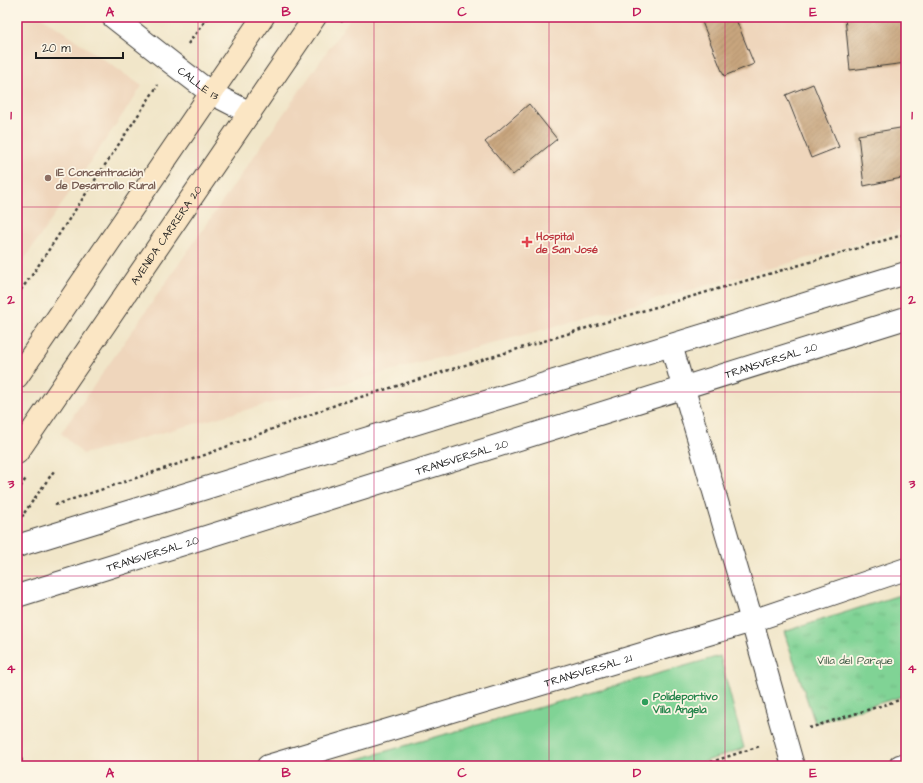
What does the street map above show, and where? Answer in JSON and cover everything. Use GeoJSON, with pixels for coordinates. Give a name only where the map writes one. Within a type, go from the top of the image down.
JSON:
{"type":"FeatureCollection","features":[{"type":"Feature","properties":{"kind":"main road"},"geometry":{"type":"LineString","coordinates":[[17,377],[263,17]]}},
{"type":"Feature","properties":{"kind":"main road","name":"AVENIDA CARRERA 20"},"geometry":{"type":"LineString","coordinates":[[17,453],[315,17]]}},
{"type":"Feature","properties":{"kind":"street","name":"CALLE 13"},"geometry":{"type":"LineString","coordinates":[[113,17],[211,93],[250,113]]}},
{"type":"Feature","properties":{"kind":"street"},"geometry":{"type":"LineString","coordinates":[[17,546],[906,273]]}},
{"type":"Feature","properties":{"kind":"street","name":"TRANSVERSAL 20"},"geometry":{"type":"LineString","coordinates":[[17,596],[906,318]]}},
{"type":"Feature","properties":{"kind":"street"},"geometry":{"type":"LineString","coordinates":[[671,345],[786,737],[793,766]]}},
{"type":"Feature","properties":{"kind":"street","name":"TRANSVERSAL 21"},"geometry":{"type":"LineString","coordinates":[[268,766],[752,621],[906,569]]}},
{"type":"Feature","properties":{"kind":"street"},"geometry":{"type":"LineString","coordinates":[[900,766],[906,764]]}},
{"type":"Feature","properties":{"kind":"path"},"geometry":{"type":"LineString","coordinates":[[17,295],[32,275],[172,64],[208,17]]}},
{"type":"Feature","properties":{"kind":"path"},"geometry":{"type":"LineString","coordinates":[[52,506],[202,456],[338,404],[642,311],[906,234]]}},
{"type":"Feature","properties":{"kind":"path"},"geometry":{"type":"LineString","coordinates":[[29,513],[22,516],[54,471]]}},
{"type":"Feature","properties":{"kind":"path"},"geometry":{"type":"LineString","coordinates":[[699,766],[807,729],[906,698]]}},
{"type":"Feature","properties":{"kind":"path"},"geometry":{"type":"LineString","coordinates":[[17,741],[23,766]]}},
{"type":"Feature","properties":{"kind":"shaded area","name":"IE Concentración de Desarrollo Rural"},"geometry":{"type":"Polygon","coordinates":[[[17,17],[42,17],[142,86],[17,270],[17,17]]]}},
{"type":"Feature","properties":{"kind":"shaded area","name":"Hospital de San José"},"geometry":{"type":"Polygon","coordinates":[[[351,17],[906,17],[906,228],[812,257],[83,454],[61,433],[351,17]]]}},
{"type":"Feature","properties":{"kind":"green space","name":"Villa del Parque"},"geometry":{"type":"Polygon","coordinates":[[[906,593],[906,695],[815,723],[784,632],[906,593]]]}},
{"type":"Feature","properties":{"kind":"green space","name":"Polideportivo Villa Angela"},"geometry":{"type":"Polygon","coordinates":[[[720,656],[744,748],[692,766],[334,766],[720,656]]]}},
{"type":"Feature","properties":{"kind":"building"},"geometry":{"type":"Polygon","coordinates":[[[700,17],[735,17],[754,64],[724,76],[700,17]]]}},
{"type":"Feature","properties":{"kind":"building"},"geometry":{"type":"Polygon","coordinates":[[[845,17],[906,17],[906,63],[850,70],[845,17]]]}},
{"type":"Feature","properties":{"kind":"building"},"geometry":{"type":"Polygon","coordinates":[[[813,84],[839,147],[811,158],[786,95],[813,84]]]}},
{"type":"Feature","properties":{"kind":"building"},"geometry":{"type":"Polygon","coordinates":[[[529,104],[557,139],[513,175],[485,142],[529,104]]]}},
{"type":"Feature","properties":{"kind":"building"},"geometry":{"type":"Polygon","coordinates":[[[906,127],[906,177],[864,186],[858,135],[906,127]]]}},
{"type":"Feature","properties":{"kind":"place","name":"IE Concentración de Desarrollo Rural"},"geometry":{"type":"Point","coordinates":[48,178]}},
{"type":"Feature","properties":{"kind":"place","name":"Hospital de San José"},"geometry":{"type":"Point","coordinates":[527,242]}},
{"type":"Feature","properties":{"kind":"place","name":"Polideportivo Villa Angela"},"geometry":{"type":"Point","coordinates":[645,702]}}]}
